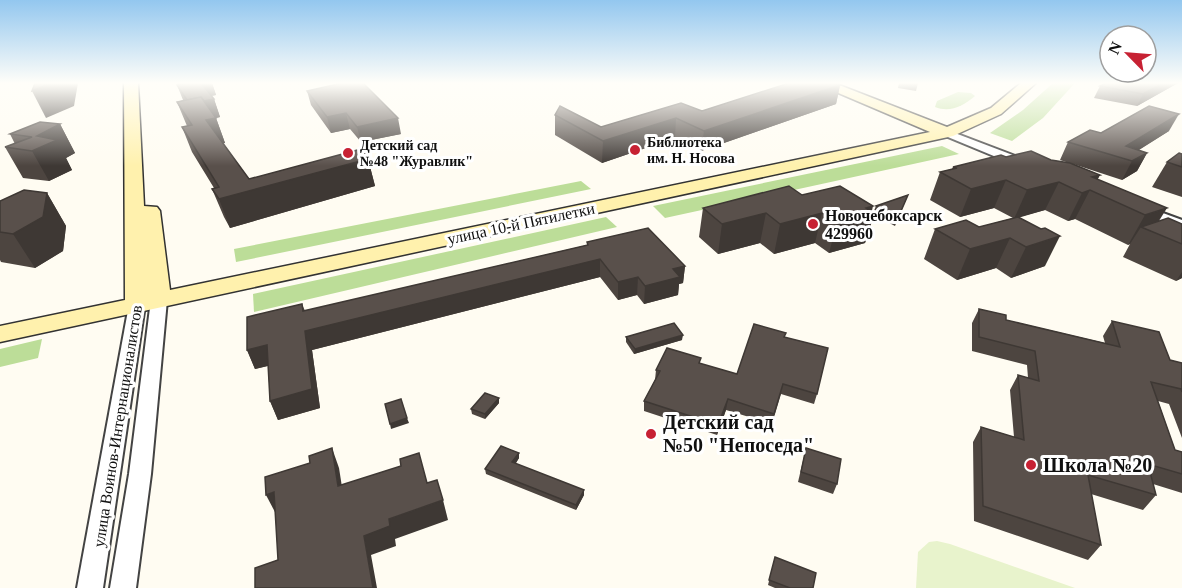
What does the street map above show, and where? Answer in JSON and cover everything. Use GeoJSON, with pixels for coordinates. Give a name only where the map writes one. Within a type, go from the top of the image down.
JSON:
{"type":"FeatureCollection","features":[{"type":"Feature","properties":{"kind":"main road","name":"улица Воинов-Интернационалистов"},"geometry":{"type":"LineString","coordinates":[[138,110],[148,302]]}},
{"type":"Feature","properties":{"kind":"main road"},"geometry":{"type":"LineString","coordinates":[[890,110],[947,133]]}},
{"type":"Feature","properties":{"kind":"main road","name":"улица 10-й Пятилетки"},"geometry":{"type":"LineString","coordinates":[[0,334],[947,133],[997,110]]}},
{"type":"Feature","properties":{"kind":"street"},"geometry":{"type":"LineString","coordinates":[[947,133],[1041,170]]}},
{"type":"Feature","properties":{"kind":"street"},"geometry":{"type":"LineString","coordinates":[[1128,204],[1182,225]]}},
{"type":"Feature","properties":{"kind":"street","name":"улица Воинов-Интернационалистов"},"geometry":{"type":"LineString","coordinates":[[90,588],[148,302]]}},
{"type":"Feature","properties":{"kind":"street","name":"улица Воинов-Интернационалистов"},"geometry":{"type":"LineString","coordinates":[[123,588],[140,474],[148,302]]}},
{"type":"Feature","properties":{"kind":"green space"},"geometry":{"type":"Polygon","coordinates":[[[1022,110],[1050,110],[1012,141],[990,133],[1022,110]]]}},
{"type":"Feature","properties":{"kind":"green space"},"geometry":{"type":"Polygon","coordinates":[[[942,146],[959,154],[665,218],[653,206],[942,146]]]}},
{"type":"Feature","properties":{"kind":"green space"},"geometry":{"type":"Polygon","coordinates":[[[581,181],[591,189],[236,262],[234,249],[581,181]]]}},
{"type":"Feature","properties":{"kind":"green space"},"geometry":{"type":"Polygon","coordinates":[[[606,217],[617,227],[254,312],[253,294],[606,217]]]}},
{"type":"Feature","properties":{"kind":"green space"},"geometry":{"type":"Polygon","coordinates":[[[42,339],[38,358],[0,367],[0,349],[42,339]]]}},
{"type":"Feature","properties":{"kind":"green space"},"geometry":{"type":"Polygon","coordinates":[[[937,541],[1075,588],[916,588],[918,552],[929,542],[937,541]]]}},
{"type":"Feature","properties":{"kind":"building"},"geometry":{"type":"Polygon","coordinates":[[[183,110],[211,110],[216,118],[206,120],[249,179],[365,148],[368,159],[219,199],[212,189],[219,187],[182,127],[192,125],[183,110]]]}},
{"type":"Feature","properties":{"kind":"building"},"geometry":{"type":"Polygon","coordinates":[[[322,110],[390,110],[398,118],[357,127],[346,113],[327,117],[322,110]]]}},
{"type":"Feature","properties":{"kind":"building"},"geometry":{"type":"Polygon","coordinates":[[[558,110],[569,110],[601,127],[656,110],[765,110],[704,131],[676,118],[603,141],[555,115],[558,110]]]}},
{"type":"Feature","properties":{"kind":"building"},"geometry":{"type":"Polygon","coordinates":[[[1141,110],[1166,110],[1179,114],[1126,146],[1147,153],[1132,161],[1068,142],[1090,130],[1101,133],[1141,110]]]}},
{"type":"Feature","properties":{"kind":"building"},"geometry":{"type":"Polygon","coordinates":[[[40,122],[60,124],[37,136],[57,140],[32,151],[5,147],[32,137],[10,134],[40,122]]]}},
{"type":"Feature","properties":{"kind":"building"},"geometry":{"type":"Polygon","coordinates":[[[1031,151],[1051,160],[1070,163],[1100,175],[1092,177],[1167,208],[1145,215],[1090,190],[1082,193],[1059,182],[1027,190],[1006,180],[971,189],[940,172],[1001,155],[1006,157],[1031,151]]]}},
{"type":"Feature","properties":{"kind":"building"},"geometry":{"type":"Polygon","coordinates":[[[1179,153],[1182,154],[1182,167],[1167,162],[1179,153]]]}},
{"type":"Feature","properties":{"kind":"building"},"geometry":{"type":"Polygon","coordinates":[[[789,186],[802,195],[840,186],[873,206],[866,208],[874,214],[837,223],[822,213],[780,224],[766,213],[722,224],[703,208],[789,186]]]}},
{"type":"Feature","properties":{"kind":"building"},"geometry":{"type":"Polygon","coordinates":[[[24,190],[47,193],[43,217],[13,234],[0,232],[0,201],[24,190]]]}},
{"type":"Feature","properties":{"kind":"building"},"geometry":{"type":"Polygon","coordinates":[[[908,195],[898,218],[876,206],[908,195]]]}},
{"type":"Feature","properties":{"kind":"building"},"geometry":{"type":"Polygon","coordinates":[[[1018,217],[1060,236],[1026,247],[1010,238],[970,249],[935,229],[966,220],[979,227],[1018,217]]]}},
{"type":"Feature","properties":{"kind":"building"},"geometry":{"type":"Polygon","coordinates":[[[1168,218],[1182,224],[1182,244],[1141,227],[1168,218]]]}},
{"type":"Feature","properties":{"kind":"building"},"geometry":{"type":"Polygon","coordinates":[[[648,228],[685,266],[673,269],[680,277],[645,286],[638,277],[618,282],[600,259],[305,331],[312,389],[270,401],[267,345],[247,350],[247,317],[302,304],[303,311],[588,245],[587,242],[648,228]]]}},
{"type":"Feature","properties":{"kind":"building"},"geometry":{"type":"Polygon","coordinates":[[[979,309],[1006,315],[1006,320],[1120,347],[1112,321],[1159,332],[1170,360],[1182,363],[1182,392],[1181,389],[1151,382],[1175,450],[1182,452],[1182,474],[1148,464],[1156,495],[1088,475],[1101,545],[983,506],[981,427],[1024,440],[1018,375],[1039,381],[1035,351],[979,337],[979,309]]]}},
{"type":"Feature","properties":{"kind":"building"},"geometry":{"type":"Polygon","coordinates":[[[674,323],[683,335],[635,349],[626,337],[674,323]]]}},
{"type":"Feature","properties":{"kind":"building"},"geometry":{"type":"Polygon","coordinates":[[[754,324],[786,333],[784,337],[828,348],[817,394],[783,384],[774,414],[728,399],[718,425],[644,401],[660,371],[656,370],[667,348],[701,358],[699,363],[737,374],[754,324]]]}},
{"type":"Feature","properties":{"kind":"building"},"geometry":{"type":"Polygon","coordinates":[[[485,393],[499,398],[485,414],[471,409],[485,393]]]}},
{"type":"Feature","properties":{"kind":"building"},"geometry":{"type":"Polygon","coordinates":[[[401,399],[407,418],[390,424],[385,404],[401,399]]]}},
{"type":"Feature","properties":{"kind":"building"},"geometry":{"type":"Polygon","coordinates":[[[501,446],[519,453],[512,462],[584,490],[576,505],[485,469],[501,446]]]}},
{"type":"Feature","properties":{"kind":"building"},"geometry":{"type":"Polygon","coordinates":[[[332,448],[338,486],[401,466],[400,459],[419,453],[427,483],[437,480],[443,500],[389,519],[390,526],[364,536],[373,588],[255,588],[255,568],[278,560],[274,492],[266,495],[265,477],[310,463],[309,456],[332,448]]]}},
{"type":"Feature","properties":{"kind":"building"},"geometry":{"type":"Polygon","coordinates":[[[806,448],[841,459],[837,484],[801,472],[806,448]]]}},
{"type":"Feature","properties":{"kind":"building"},"geometry":{"type":"Polygon","coordinates":[[[775,557],[816,573],[813,588],[790,588],[769,580],[775,557]]]}},
{"type":"Feature","properties":{"kind":"place","name":"Библиотека им. Н. Носова"},"geometry":{"type":"Point","coordinates":[635,150]}},
{"type":"Feature","properties":{"kind":"place","name":"Детский сад №48 \"Журавлик\""},"geometry":{"type":"Point","coordinates":[348,153]}},
{"type":"Feature","properties":{"kind":"place","name":"Новочебоксарск 429960"},"geometry":{"type":"Point","coordinates":[813,224]}},
{"type":"Feature","properties":{"kind":"place","name":"Детский сад №50 \"Непоседа\""},"geometry":{"type":"Point","coordinates":[651,434]}},
{"type":"Feature","properties":{"kind":"place","name":"Школа №20"},"geometry":{"type":"Point","coordinates":[1031,465]}}]}
